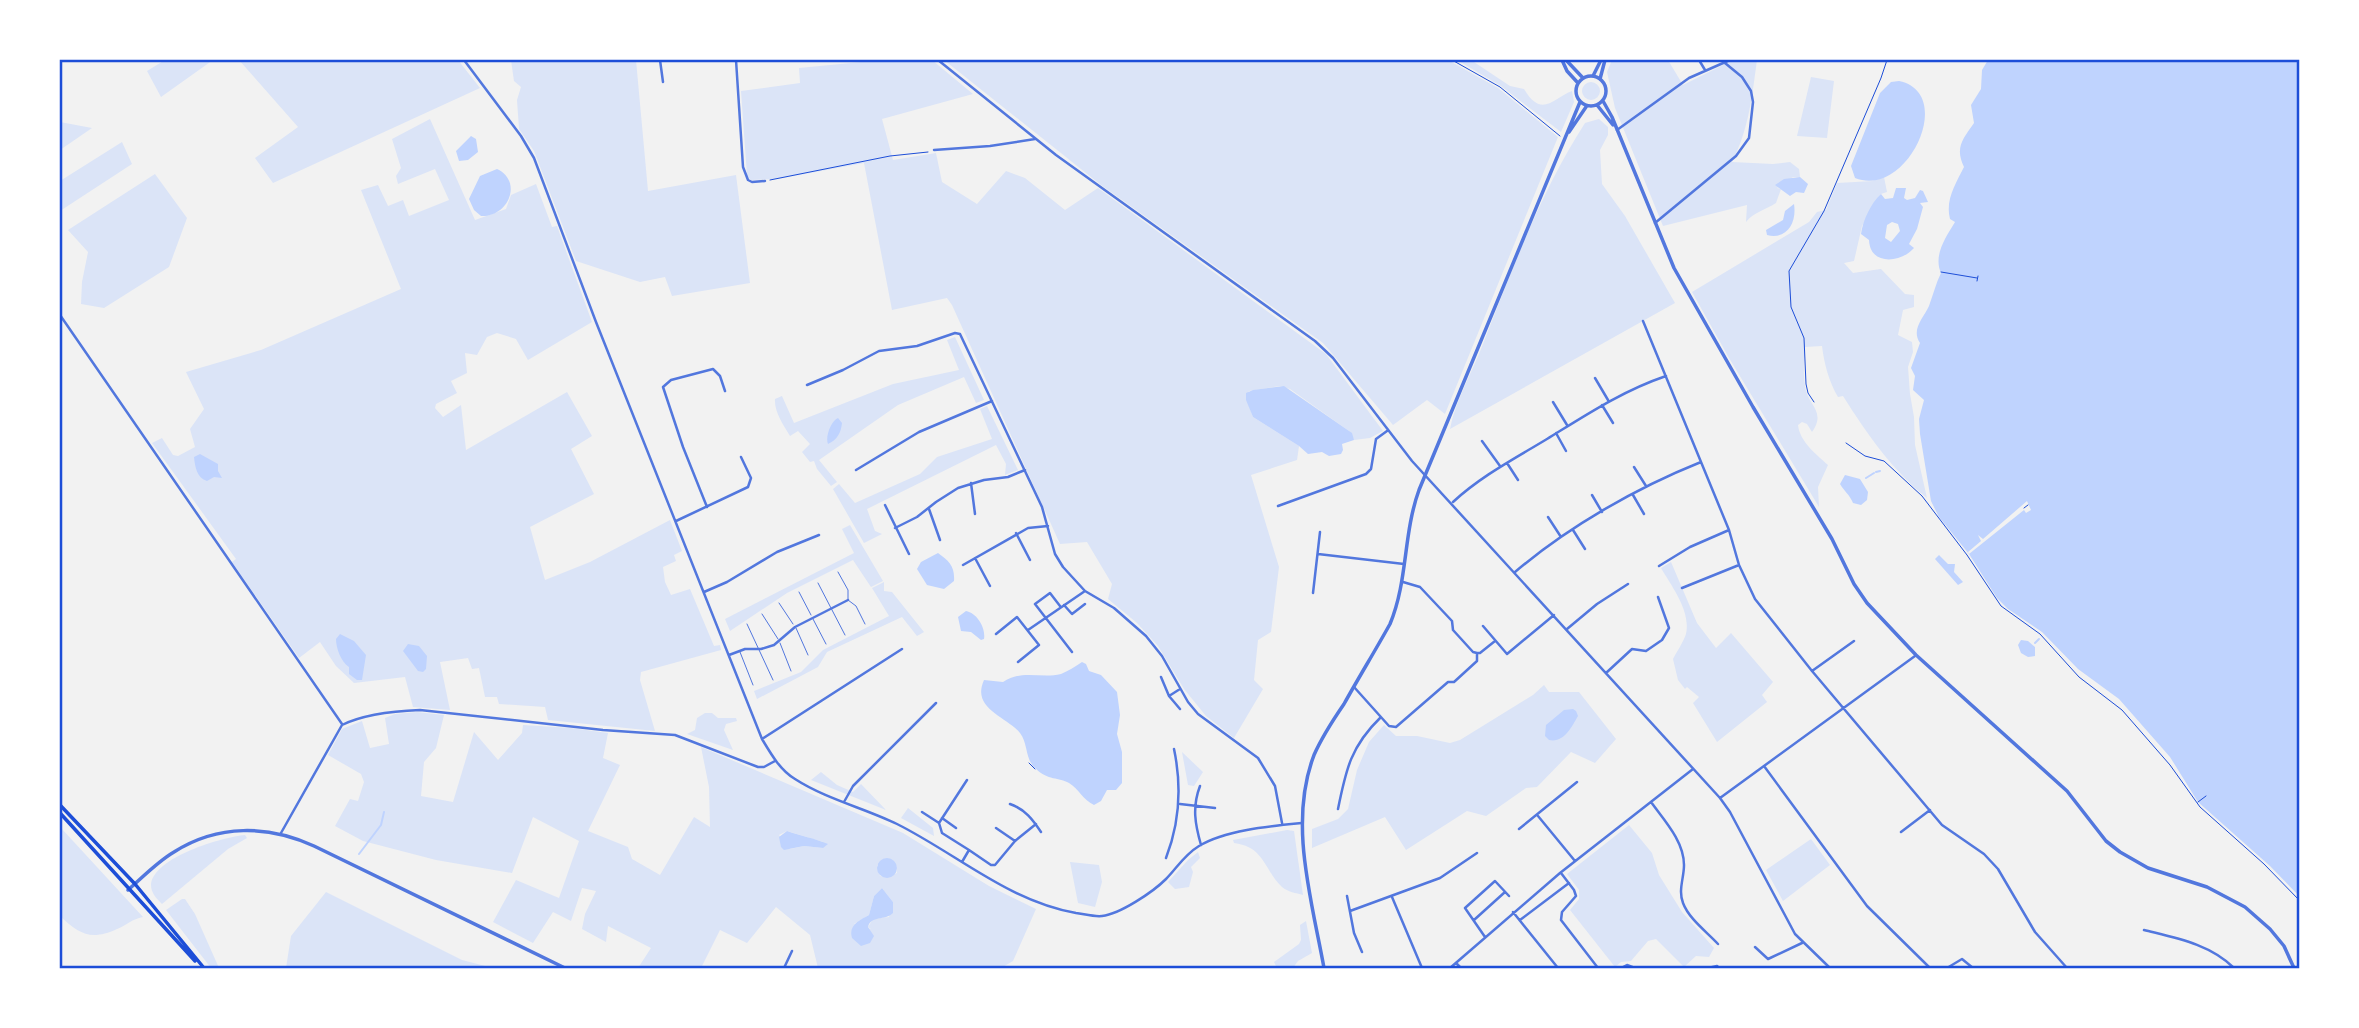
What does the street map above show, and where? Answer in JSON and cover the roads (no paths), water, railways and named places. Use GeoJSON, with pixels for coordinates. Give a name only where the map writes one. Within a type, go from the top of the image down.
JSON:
{"type":"FeatureCollection","features":[{"type":"Feature","properties":{"kind":"main road"},"geometry":{"type":"LineString","coordinates":[[60,805],[135,884],[203,968]]}},
{"type":"Feature","properties":{"kind":"main road"},"geometry":{"type":"LineString","coordinates":[[60,813],[128,890],[203,968]]}},
{"type":"Feature","properties":{"kind":"street"},"geometry":{"type":"LineString","coordinates":[[464,60],[521,136],[534,158],[596,322],[762,739],[775,761],[800,782],[894,823],[990,880],[1044,906],[1100,917],[1114,913],[1151,891],[1165,880],[1186,855],[1200,845],[1218,837],[1303,822]]}},
{"type":"Feature","properties":{"kind":"street"},"geometry":{"type":"LineString","coordinates":[[660,60],[663,82]]}},
{"type":"Feature","properties":{"kind":"street"},"geometry":{"type":"LineString","coordinates":[[736,60],[743,167],[748,180],[765,181]]}},
{"type":"Feature","properties":{"kind":"street"},"geometry":{"type":"LineString","coordinates":[[938,60],[1035,139],[1315,341],[1333,358],[1387,431],[1425,475],[1720,798],[1795,934],[1830,968]]}},
{"type":"Feature","properties":{"kind":"street"},"geometry":{"type":"LineString","coordinates":[[1564,60],[1583,78]]}},
{"type":"Feature","properties":{"kind":"street"},"geometry":{"type":"LineString","coordinates":[[1564,60],[1567,71],[1578,83]]}},
{"type":"Feature","properties":{"kind":"street"},"geometry":{"type":"LineString","coordinates":[[1593,76],[1603,60]]}},
{"type":"Feature","properties":{"kind":"street"},"geometry":{"type":"LineString","coordinates":[[1600,79],[1603,60]]}},
{"type":"Feature","properties":{"kind":"street"},"geometry":{"type":"LineString","coordinates":[[1699,60],[1705,70]]}},
{"type":"Feature","properties":{"kind":"street"},"geometry":{"type":"LineString","coordinates":[[1617,130],[1679,85],[1730,60]]}},
{"type":"Feature","properties":{"kind":"street"},"geometry":{"type":"LineString","coordinates":[[1655,223],[1736,156],[1749,138],[1753,102],[1751,92],[1742,77],[1725,63]]}},
{"type":"Feature","properties":{"kind":"street"},"geometry":{"type":"LineString","coordinates":[[1603,101],[1587,106],[1580,102],[1576,93],[1578,83],[1583,78],[1593,76],[1600,79],[1605,87],[1603,101],[1674,268],[1832,539],[1859,592],[1893,633],[2067,791],[2106,841],[2148,868],[2207,887],[2245,907],[2270,929],[2284,946],[2294,968]]}},
{"type":"Feature","properties":{"kind":"street"},"geometry":{"type":"LineString","coordinates":[[1324,968],[1304,849],[1306,785],[1314,757],[1324,735],[1390,624],[1403,582],[1412,512],[1425,475],[1580,102]]}},
{"type":"Feature","properties":{"kind":"street"},"geometry":{"type":"LineString","coordinates":[[1597,105],[1617,130]]}},
{"type":"Feature","properties":{"kind":"street"},"geometry":{"type":"LineString","coordinates":[[1564,140],[1587,106]]}},
{"type":"Feature","properties":{"kind":"street"},"geometry":{"type":"LineString","coordinates":[[934,150],[1035,139]]}},
{"type":"Feature","properties":{"kind":"street"},"geometry":{"type":"LineString","coordinates":[[60,315],[342,725]]}},
{"type":"Feature","properties":{"kind":"street"},"geometry":{"type":"LineString","coordinates":[[1643,321],[1729,530],[1739,565],[1754,596],[1843,709],[1930,810],[1953,834],[1979,850],[1995,866],[2035,932],[2067,968]]}},
{"type":"Feature","properties":{"kind":"street"},"geometry":{"type":"LineString","coordinates":[[807,385],[879,351],[917,346],[956,333],[964,339],[1025,470],[1048,526],[1055,554],[1063,567],[1085,591],[1114,608],[1146,636],[1162,656],[1180,689],[1198,714],[1258,758],[1275,786],[1282,824]]}},
{"type":"Feature","properties":{"kind":"street"},"geometry":{"type":"LineString","coordinates":[[708,507],[682,447],[663,387],[671,380],[713,369],[720,376],[725,391]]}},
{"type":"Feature","properties":{"kind":"street"},"geometry":{"type":"LineString","coordinates":[[1452,503],[1480,478],[1567,425],[1635,387],[1666,376]]}},
{"type":"Feature","properties":{"kind":"street"},"geometry":{"type":"LineString","coordinates":[[1595,378],[1608,401]]}},
{"type":"Feature","properties":{"kind":"street"},"geometry":{"type":"LineString","coordinates":[[856,470],[919,432],[992,401]]}},
{"type":"Feature","properties":{"kind":"street"},"geometry":{"type":"LineString","coordinates":[[1553,402],[1567,425]]}},
{"type":"Feature","properties":{"kind":"street"},"geometry":{"type":"LineString","coordinates":[[1602,405],[1613,423]]}},
{"type":"Feature","properties":{"kind":"street"},"geometry":{"type":"LineString","coordinates":[[1278,506],[1366,474],[1371,470],[1376,439],[1387,431]]}},
{"type":"Feature","properties":{"kind":"street"},"geometry":{"type":"LineString","coordinates":[[1556,433],[1566,451]]}},
{"type":"Feature","properties":{"kind":"street"},"geometry":{"type":"LineString","coordinates":[[1482,442],[1500,466]]}},
{"type":"Feature","properties":{"kind":"street"},"geometry":{"type":"LineString","coordinates":[[676,521],[748,486],[751,478],[741,457]]}},
{"type":"Feature","properties":{"kind":"street"},"geometry":{"type":"LineString","coordinates":[[1515,572],[1544,547],[1602,512],[1646,486],[1701,462]]}},
{"type":"Feature","properties":{"kind":"street"},"geometry":{"type":"LineString","coordinates":[[1507,463],[1518,480]]}},
{"type":"Feature","properties":{"kind":"street"},"geometry":{"type":"LineString","coordinates":[[1634,467],[1646,486]]}},
{"type":"Feature","properties":{"kind":"street"},"geometry":{"type":"LineString","coordinates":[[895,528],[929,509],[944,496],[971,484],[1008,477],[1025,470]]}},
{"type":"Feature","properties":{"kind":"street"},"geometry":{"type":"LineString","coordinates":[[971,484],[975,514]]}},
{"type":"Feature","properties":{"kind":"street"},"geometry":{"type":"LineString","coordinates":[[1592,495],[1602,512]]}},
{"type":"Feature","properties":{"kind":"street"},"geometry":{"type":"LineString","coordinates":[[1633,495],[1644,513]]}},
{"type":"Feature","properties":{"kind":"street"},"geometry":{"type":"LineString","coordinates":[[885,505],[909,554]]}},
{"type":"Feature","properties":{"kind":"street"},"geometry":{"type":"LineString","coordinates":[[929,509],[940,540]]}},
{"type":"Feature","properties":{"kind":"street"},"geometry":{"type":"LineString","coordinates":[[1548,517],[1561,537]]}},
{"type":"Feature","properties":{"kind":"street"},"geometry":{"type":"LineString","coordinates":[[962,565],[1028,527],[1048,526]]}},
{"type":"Feature","properties":{"kind":"street"},"geometry":{"type":"LineString","coordinates":[[1573,530],[1585,549]]}},
{"type":"Feature","properties":{"kind":"street"},"geometry":{"type":"LineString","coordinates":[[1659,566],[1690,547],[1729,530]]}},
{"type":"Feature","properties":{"kind":"street"},"geometry":{"type":"LineString","coordinates":[[1313,593],[1320,532]]}},
{"type":"Feature","properties":{"kind":"street"},"geometry":{"type":"LineString","coordinates":[[1016,533],[1030,560]]}},
{"type":"Feature","properties":{"kind":"street"},"geometry":{"type":"LineString","coordinates":[[704,592],[727,582],[777,552],[819,535]]}},
{"type":"Feature","properties":{"kind":"street"},"geometry":{"type":"LineString","coordinates":[[1318,554],[1404,564]]}},
{"type":"Feature","properties":{"kind":"street"},"geometry":{"type":"LineString","coordinates":[[975,558],[990,586]]}},
{"type":"Feature","properties":{"kind":"street"},"geometry":{"type":"LineString","coordinates":[[1682,587],[1739,565]]}},
{"type":"Feature","properties":{"kind":"street"},"geometry":{"type":"LineString","coordinates":[[1403,582],[1420,587],[1452,621],[1453,630],[1473,653],[1480,653],[1495,641]]}},
{"type":"Feature","properties":{"kind":"street"},"geometry":{"type":"LineString","coordinates":[[1567,629],[1597,604],[1628,584]]}},
{"type":"Feature","properties":{"kind":"street"},"geometry":{"type":"LineString","coordinates":[[1027,631],[1085,591]]}},
{"type":"Feature","properties":{"kind":"street"},"geometry":{"type":"LineString","coordinates":[[1072,652],[1035,604],[1050,593],[1072,614],[1085,604]]}},
{"type":"Feature","properties":{"kind":"street"},"geometry":{"type":"LineString","coordinates":[[1606,673],[1632,649],[1646,651],[1662,640],[1668,624],[1658,597]]}},
{"type":"Feature","properties":{"kind":"street"},"geometry":{"type":"LineString","coordinates":[[729,654],[739,650],[761,649],[780,641],[813,617],[848,600]]}},
{"type":"Feature","properties":{"kind":"street"},"geometry":{"type":"LineString","coordinates":[[1483,626],[1507,654],[1554,615]]}},
{"type":"Feature","properties":{"kind":"street"},"geometry":{"type":"LineString","coordinates":[[996,634],[1017,617],[1039,646],[1018,662]]}},
{"type":"Feature","properties":{"kind":"street"},"geometry":{"type":"LineString","coordinates":[[1812,671],[1854,641]]}},
{"type":"Feature","properties":{"kind":"street"},"geometry":{"type":"LineString","coordinates":[[762,739],[902,649]]}},
{"type":"Feature","properties":{"kind":"street"},"geometry":{"type":"LineString","coordinates":[[1354,687],[1389,726],[1396,727],[1448,682],[1454,682],[1463,674],[1477,661],[1477,653]]}},
{"type":"Feature","properties":{"kind":"street"},"geometry":{"type":"LineString","coordinates":[[1720,798],[1916,655]]}},
{"type":"Feature","properties":{"kind":"street"},"geometry":{"type":"LineString","coordinates":[[1161,677],[1168,696],[1180,709]]}},
{"type":"Feature","properties":{"kind":"street"},"geometry":{"type":"LineString","coordinates":[[1168,696],[1180,689]]}},
{"type":"Feature","properties":{"kind":"street"},"geometry":{"type":"LineString","coordinates":[[844,802],[853,786],[936,703]]}},
{"type":"Feature","properties":{"kind":"street"},"geometry":{"type":"LineString","coordinates":[[281,833],[342,725],[400,711],[420,710],[675,735],[758,767],[775,761]]}},
{"type":"Feature","properties":{"kind":"street"},"geometry":{"type":"LineString","coordinates":[[1338,809],[1348,761],[1361,738],[1381,717]]}},
{"type":"Feature","properties":{"kind":"street"},"geometry":{"type":"LineString","coordinates":[[1166,858],[1172,842],[1179,803],[1180,785],[1174,749]]}},
{"type":"Feature","properties":{"kind":"street"},"geometry":{"type":"LineString","coordinates":[[1764,766],[1867,906],[1930,968]]}},
{"type":"Feature","properties":{"kind":"street"},"geometry":{"type":"LineString","coordinates":[[1450,968],[1560,873],[1693,769]]}},
{"type":"Feature","properties":{"kind":"street"},"geometry":{"type":"LineString","coordinates":[[939,823],[967,780]]}},
{"type":"Feature","properties":{"kind":"street"},"geometry":{"type":"LineString","coordinates":[[1519,829],[1577,782]]}},
{"type":"Feature","properties":{"kind":"street"},"geometry":{"type":"LineString","coordinates":[[1200,786],[1194,817],[1200,845]]}},
{"type":"Feature","properties":{"kind":"street"},"geometry":{"type":"LineString","coordinates":[[1651,802],[1681,849],[1684,863],[1680,890],[1682,901],[1688,912],[1718,944]]}},
{"type":"Feature","properties":{"kind":"street"},"geometry":{"type":"LineString","coordinates":[[1179,803],[1215,808]]}},
{"type":"Feature","properties":{"kind":"street"},"geometry":{"type":"LineString","coordinates":[[1010,804],[1019,807],[1041,832]]}},
{"type":"Feature","properties":{"kind":"street"},"geometry":{"type":"LineString","coordinates":[[1901,832],[1930,810]]}},
{"type":"Feature","properties":{"kind":"street"},"geometry":{"type":"LineString","coordinates":[[922,812],[939,823],[942,833],[996,865],[1015,841],[1036,824]]}},
{"type":"Feature","properties":{"kind":"street"},"geometry":{"type":"LineString","coordinates":[[1538,816],[1575,861]]}},
{"type":"Feature","properties":{"kind":"street"},"geometry":{"type":"LineString","coordinates":[[942,818],[956,828]]}},
{"type":"Feature","properties":{"kind":"street"},"geometry":{"type":"LineString","coordinates":[[996,828],[1015,841]]}},
{"type":"Feature","properties":{"kind":"street"},"geometry":{"type":"LineString","coordinates":[[128,890],[173,852],[201,838],[233,830],[281,833],[314,846],[565,968]]}},
{"type":"Feature","properties":{"kind":"street"},"geometry":{"type":"LineString","coordinates":[[962,862],[970,850]]}},
{"type":"Feature","properties":{"kind":"street"},"geometry":{"type":"LineString","coordinates":[[1350,911],[1440,878],[1477,853]]}},
{"type":"Feature","properties":{"kind":"street"},"geometry":{"type":"LineString","coordinates":[[1560,873],[1576,896],[1562,912],[1561,920],[1598,968]]}},
{"type":"Feature","properties":{"kind":"street"},"geometry":{"type":"LineString","coordinates":[[1485,937],[1465,908],[1495,881],[1509,896]]}},
{"type":"Feature","properties":{"kind":"street"},"geometry":{"type":"LineString","coordinates":[[1520,920],[1569,883]]}},
{"type":"Feature","properties":{"kind":"street"},"geometry":{"type":"LineString","coordinates":[[1474,921],[1505,892]]}},
{"type":"Feature","properties":{"kind":"street"},"geometry":{"type":"LineString","coordinates":[[1392,896],[1422,968]]}},
{"type":"Feature","properties":{"kind":"street"},"geometry":{"type":"LineString","coordinates":[[1347,897],[1354,933],[1362,952]]}},
{"type":"Feature","properties":{"kind":"street"},"geometry":{"type":"LineString","coordinates":[[1513,912],[1558,968]]}},
{"type":"Feature","properties":{"kind":"street"},"geometry":{"type":"LineString","coordinates":[[2144,930],[2191,942],[2215,952],[2234,968]]}},
{"type":"Feature","properties":{"kind":"street"},"geometry":{"type":"LineString","coordinates":[[1755,947],[1768,958],[1802,943]]}},
{"type":"Feature","properties":{"kind":"street"},"geometry":{"type":"LineString","coordinates":[[784,968],[792,951]]}},
{"type":"Feature","properties":{"kind":"street"},"geometry":{"type":"LineString","coordinates":[[1947,968],[1962,959],[1973,968]]}},
{"type":"Feature","properties":{"kind":"street"},"geometry":{"type":"LineString","coordinates":[[1456,963],[1461,968]]}},
{"type":"Feature","properties":{"kind":"street"},"geometry":{"type":"LineString","coordinates":[[1621,968],[1627,965],[1635,968]]}},
{"type":"Feature","properties":{"kind":"street"},"geometry":{"type":"LineString","coordinates":[[1708,968],[1719,968]]}},
{"type":"Feature","properties":{"kind":"lane"},"geometry":{"type":"LineString","coordinates":[[838,572],[848,590],[848,600],[856,606],[865,624]]}},
{"type":"Feature","properties":{"kind":"lane"},"geometry":{"type":"LineString","coordinates":[[818,583],[845,635]]}},
{"type":"Feature","properties":{"kind":"lane"},"geometry":{"type":"LineString","coordinates":[[799,592],[826,644]]}},
{"type":"Feature","properties":{"kind":"lane"},"geometry":{"type":"LineString","coordinates":[[779,603],[795,628],[807,655]]}},
{"type":"Feature","properties":{"kind":"lane"},"geometry":{"type":"LineString","coordinates":[[762,614],[780,641],[791,671]]}},
{"type":"Feature","properties":{"kind":"lane"},"geometry":{"type":"LineString","coordinates":[[747,624],[761,649],[773,680]]}},
{"type":"Feature","properties":{"kind":"lane"},"geometry":{"type":"LineString","coordinates":[[739,650],[753,685]]}},
{"type":"Feature","properties":{"kind":"water"},"geometry":{"type":"Polygon","coordinates":[[[1988,60],[2299,60],[2299,896],[2270,866],[2198,802],[2170,757],[2119,699],[2078,669],[2042,632],[2008,609],[1997,598],[1969,554],[1939,517],[1931,501],[1920,434],[1919,419],[1924,400],[1913,390],[1915,376],[1911,368],[1920,343],[1917,329],[1941,273],[1940,253],[1955,222],[1950,219],[1949,205],[1964,167],[1960,149],[1974,123],[1971,105],[1981,89],[1982,70],[1988,60]]]}},
{"type":"Feature","properties":{"kind":"water"},"geometry":{"type":"Polygon","coordinates":[[[1899,81],[1916,89],[1924,104],[1924,123],[1918,142],[1907,160],[1892,173],[1874,180],[1855,178],[1851,166],[1880,93],[1891,82],[1899,81]]]}},
{"type":"Feature","properties":{"kind":"water"},"geometry":{"type":"Polygon","coordinates":[[[471,136],[476,139],[478,152],[468,160],[459,161],[456,151],[471,136]]]}},
{"type":"Feature","properties":{"kind":"water"},"geometry":{"type":"Polygon","coordinates":[[[497,169],[509,182],[509,197],[499,211],[481,216],[474,210],[469,199],[480,176],[497,169]]]}},
{"type":"Feature","properties":{"kind":"water"},"geometry":{"type":"Polygon","coordinates":[[[1800,177],[1808,184],[1804,193],[1796,192],[1790,196],[1775,185],[1784,179],[1800,177]]]}},
{"type":"Feature","properties":{"kind":"water"},"geometry":{"type":"Polygon","coordinates":[[[1896,188],[1906,188],[1904,198],[1907,200],[1915,198],[1920,190],[1928,202],[1920,203],[1923,207],[1917,229],[1909,244],[1914,248],[1902,257],[1880,258],[1871,248],[1869,240],[1861,234],[1868,212],[1877,198],[1881,194],[1885,199],[1893,198],[1896,188]],[[1892,222],[1887,225],[1885,238],[1891,242],[1900,231],[1898,224],[1892,222]]]}},
{"type":"Feature","properties":{"kind":"water"},"geometry":{"type":"Polygon","coordinates":[[[1794,204],[1794,218],[1789,228],[1780,235],[1767,235],[1766,230],[1783,220],[1785,211],[1794,204]]]}},
{"type":"Feature","properties":{"kind":"water"},"geometry":{"type":"Polygon","coordinates":[[[1284,386],[1352,433],[1354,440],[1342,444],[1341,454],[1308,454],[1253,417],[1246,393],[1284,386]]]}},
{"type":"Feature","properties":{"kind":"water"},"geometry":{"type":"Polygon","coordinates":[[[838,418],[842,423],[840,433],[828,444],[829,430],[838,418]]]}},
{"type":"Feature","properties":{"kind":"water"},"geometry":{"type":"Polygon","coordinates":[[[200,454],[218,464],[222,478],[214,477],[207,481],[199,475],[194,457],[200,454]]]}},
{"type":"Feature","properties":{"kind":"water"},"geometry":{"type":"Polygon","coordinates":[[[1845,475],[1860,479],[1868,492],[1867,500],[1861,505],[1853,503],[1840,484],[1845,475]]]}},
{"type":"Feature","properties":{"kind":"water"},"geometry":{"type":"Polygon","coordinates":[[[938,553],[948,561],[953,571],[954,581],[944,589],[927,585],[917,569],[921,562],[938,553]]]}},
{"type":"Feature","properties":{"kind":"water"},"geometry":{"type":"Polygon","coordinates":[[[1939,555],[1948,564],[1955,564],[1954,572],[1963,582],[1958,585],[1935,559],[1939,555]]]}},
{"type":"Feature","properties":{"kind":"water"},"geometry":{"type":"Polygon","coordinates":[[[966,611],[980,622],[984,639],[981,640],[971,632],[961,631],[958,617],[966,611]]]}},
{"type":"Feature","properties":{"kind":"water"},"geometry":{"type":"Polygon","coordinates":[[[340,634],[354,641],[366,655],[362,680],[349,674],[349,667],[337,646],[336,639],[340,634]]]}},
{"type":"Feature","properties":{"kind":"water"},"geometry":{"type":"Polygon","coordinates":[[[2021,640],[2028,641],[2035,647],[2035,656],[2028,657],[2021,653],[2018,645],[2021,640]]]}},
{"type":"Feature","properties":{"kind":"water"},"geometry":{"type":"Polygon","coordinates":[[[408,644],[419,646],[427,656],[426,669],[423,672],[418,671],[403,651],[408,644]]]}},
{"type":"Feature","properties":{"kind":"water"},"geometry":{"type":"Polygon","coordinates":[[[1082,662],[1089,671],[1101,675],[1117,692],[1120,715],[1117,734],[1122,752],[1122,783],[1116,790],[1107,790],[1101,801],[1094,805],[1069,783],[1044,775],[1035,768],[1020,733],[986,705],[981,690],[984,680],[1003,682],[1024,675],[1061,674],[1082,662]]]}},
{"type":"Feature","properties":{"kind":"water"},"geometry":{"type":"Polygon","coordinates":[[[1573,709],[1578,716],[1570,730],[1559,739],[1549,740],[1545,736],[1546,725],[1564,710],[1573,709]]]}},
{"type":"Feature","properties":{"kind":"water"},"geometry":{"type":"Polygon","coordinates":[[[787,831],[828,844],[823,848],[804,846],[784,850],[779,837],[787,831]]]}},
{"type":"Feature","properties":{"kind":"water"},"geometry":{"type":"Polygon","coordinates":[[[887,858],[894,861],[897,868],[894,875],[887,878],[880,875],[877,868],[880,861],[887,858]]]}},
{"type":"Feature","properties":{"kind":"water"},"geometry":{"type":"Polygon","coordinates":[[[882,888],[893,902],[893,913],[870,923],[868,927],[874,936],[870,943],[861,946],[852,938],[852,930],[856,923],[869,915],[874,896],[882,888]]]}},
{"type":"Feature","properties":{"kind":"waterway"},"geometry":{"type":"LineString","coordinates":[[1876,472],[1880,471]]}},
{"type":"Feature","properties":{"kind":"waterway"},"geometry":{"type":"LineString","coordinates":[[1866,478],[1874,473]]}},
{"type":"Feature","properties":{"kind":"waterway"},"geometry":{"type":"LineString","coordinates":[[2035,643],[2039,639]]}},
{"type":"Feature","properties":{"kind":"waterway"},"geometry":{"type":"LineString","coordinates":[[359,854],[381,825],[384,812]]}}]}
